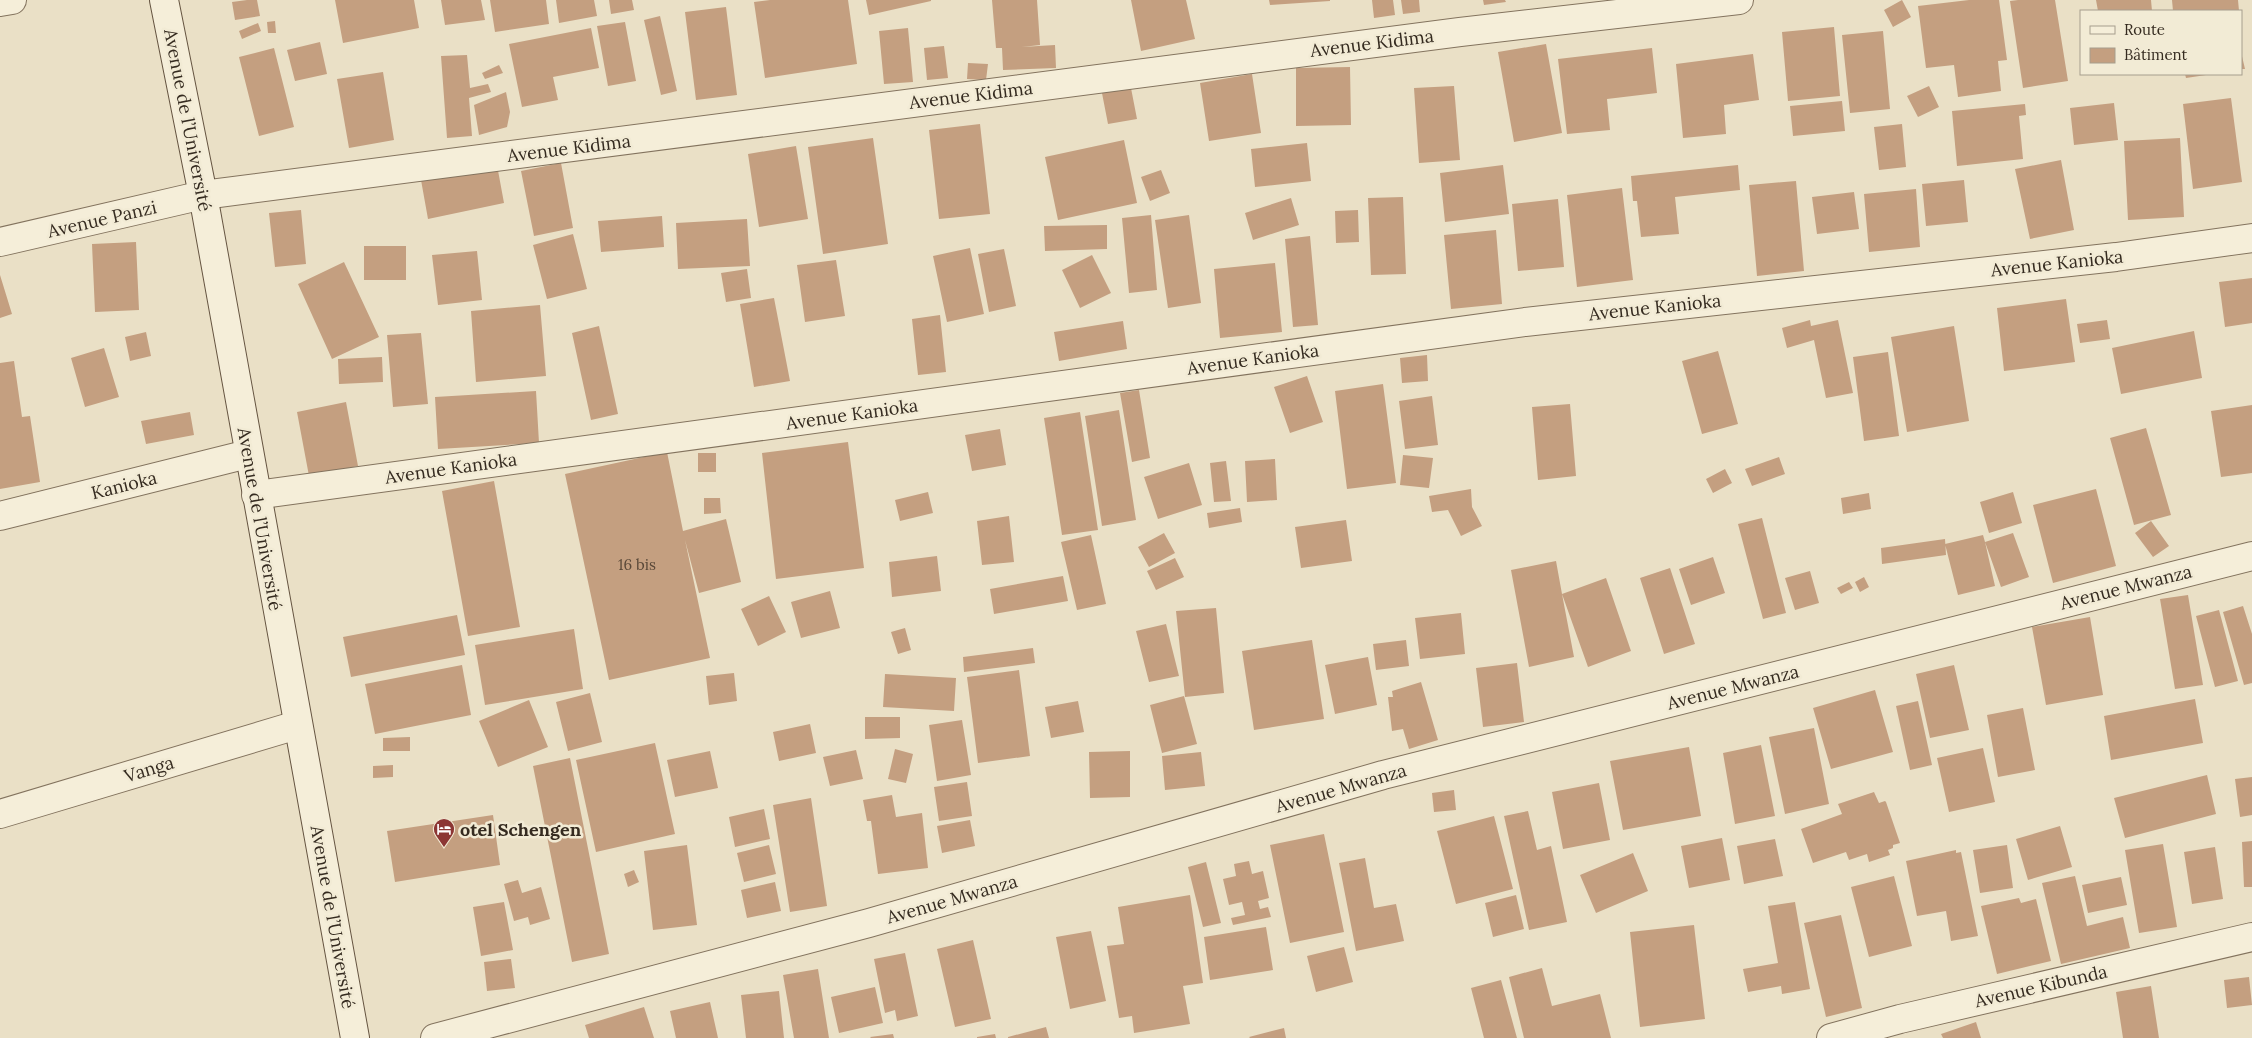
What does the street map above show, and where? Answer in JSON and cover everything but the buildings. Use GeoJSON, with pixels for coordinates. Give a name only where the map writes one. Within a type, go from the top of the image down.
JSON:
{"type":"FeatureCollection","features":[{"type":"Feature","properties":{"kind":"street"},"geometry":{"type":"LineString","coordinates":[[0,2],[12,0]]}},
{"type":"Feature","properties":{"kind":"street","name":"Avenue de l’Université"},"geometry":{"type":"LineString","coordinates":[[164,0],[203,195],[248,454],[355,1038]]}},
{"type":"Feature","properties":{"kind":"street","name":"Avenue Kidima"},"geometry":{"type":"LineString","coordinates":[[203,195],[1450,33],[1739,0]]}},
{"type":"Feature","properties":{"kind":"street","name":"Avenue Panzi"},"geometry":{"type":"LineString","coordinates":[[0,242],[203,195]]}},
{"type":"Feature","properties":{"kind":"street","name":"Avenue Kanioka"},"geometry":{"type":"LineString","coordinates":[[256,495],[1524,322],[2116,258],[2252,238]]}},
{"type":"Feature","properties":{"kind":"street","name":"Kanioka"},"geometry":{"type":"LineString","coordinates":[[0,516],[248,454]]}},
{"type":"Feature","properties":{"kind":"street","name":"Avenue Mwanza"},"geometry":{"type":"LineString","coordinates":[[435,1038],[869,923],[1383,776],[2252,556]]}},
{"type":"Feature","properties":{"kind":"street","name":"Vanga"},"geometry":{"type":"LineString","coordinates":[[0,814],[298,725]]}},
{"type":"Feature","properties":{"kind":"street","name":"Avenue Kibunda"},"geometry":{"type":"LineString","coordinates":[[1831,1038],[1900,1019],[2252,937]]}},
{"type":"Feature","properties":{"kind":"place","name":"otel Schengen"},"geometry":{"type":"Point","coordinates":[444,848]}}]}
